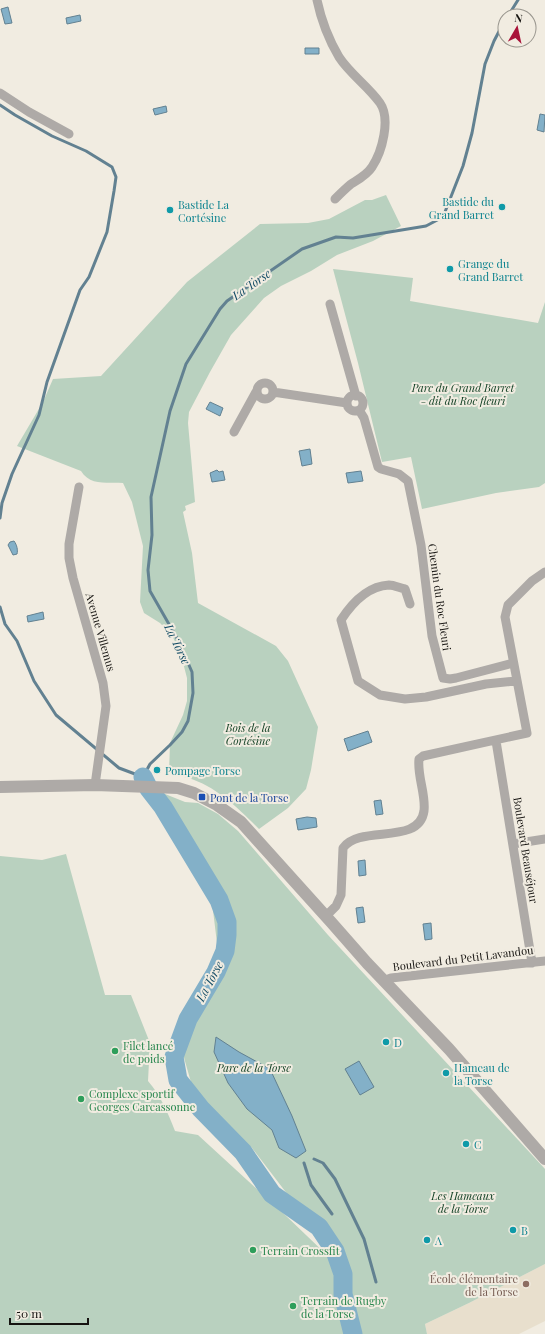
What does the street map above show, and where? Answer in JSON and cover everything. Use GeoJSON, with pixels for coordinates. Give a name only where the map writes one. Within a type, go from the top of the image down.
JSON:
{"type":"FeatureCollection","features":[{"type":"Feature","properties":{"kind":"street"},"geometry":{"type":"LineString","coordinates":[[317,0],[329,38],[340,57],[381,104],[384,115],[384,138],[372,167],[366,175],[344,190],[335,199]]}},
{"type":"Feature","properties":{"kind":"street"},"geometry":{"type":"LineString","coordinates":[[0,93],[29,112],[69,134]]}},
{"type":"Feature","properties":{"kind":"street"},"geometry":{"type":"LineString","coordinates":[[330,304],[356,396],[360,398],[362,402],[362,407],[359,410],[349,410],[347,403],[351,396],[356,396]]}},
{"type":"Feature","properties":{"kind":"street"},"geometry":{"type":"LineString","coordinates":[[234,432],[256,392],[258,397],[266,400],[271,397],[273,392],[347,403]]}},
{"type":"Feature","properties":{"kind":"street","name":"Chemin du Roc Fleuri"},"geometry":{"type":"LineString","coordinates":[[359,410],[364,418],[378,467],[402,475],[408,481],[421,545],[432,636],[443,678],[456,678],[513,663]]}},
{"type":"Feature","properties":{"kind":"street","name":"Avenue Villemus"},"geometry":{"type":"LineString","coordinates":[[79,487],[69,544],[69,558],[73,578],[104,683],[106,706],[95,785]]}},
{"type":"Feature","properties":{"kind":"street"},"geometry":{"type":"LineString","coordinates":[[326,916],[336,906],[341,895],[343,848],[347,843],[361,838],[408,830],[416,826],[420,821],[424,813],[424,804],[418,765],[419,759],[423,756],[496,741],[527,732],[504,617],[508,605],[532,581],[545,572]]}},
{"type":"Feature","properties":{"kind":"street"},"geometry":{"type":"LineString","coordinates":[[410,604],[405,589],[390,585],[372,590],[361,596],[349,608],[341,620],[358,681],[380,695],[405,699],[426,697],[486,684],[516,681]]}},
{"type":"Feature","properties":{"kind":"street","name":"Boulevard Beauséjour"},"geometry":{"type":"LineString","coordinates":[[496,741],[532,963]]}},
{"type":"Feature","properties":{"kind":"street"},"geometry":{"type":"LineString","coordinates":[[0,787],[95,785],[178,788],[194,793],[217,805],[241,822],[383,981],[449,1049],[545,1158]]}},
{"type":"Feature","properties":{"kind":"street"},"geometry":{"type":"LineString","coordinates":[[513,844],[545,839]]}},
{"type":"Feature","properties":{"kind":"street","name":"Boulevard du Petit Lavandou"},"geometry":{"type":"LineString","coordinates":[[383,981],[391,978],[545,961]]}},
{"type":"Feature","properties":{"kind":"shaded area","name":"École élémentaire de la Torse"},"geometry":{"type":"Polygon","coordinates":[[[545,1264],[545,1321],[519,1334],[427,1334],[425,1324],[545,1264]]]}},
{"type":"Feature","properties":{"kind":"green space","name":"Bois de la Cortésine"},"geometry":{"type":"Polygon","coordinates":[[[386,195],[401,226],[373,241],[337,255],[311,271],[281,286],[264,298],[231,335],[189,412],[188,423],[195,502],[185,506],[186,510],[183,512],[192,553],[198,603],[276,646],[288,661],[318,727],[311,770],[306,789],[288,808],[259,829],[235,806],[217,792],[188,778],[169,774],[170,743],[183,715],[187,701],[187,678],[181,655],[172,635],[160,623],[144,613],[140,602],[143,546],[132,502],[123,483],[105,483],[94,481],[85,476],[81,471],[17,446],[43,402],[53,379],[101,376],[187,282],[260,224],[308,223],[329,219],[365,200],[372,200],[386,195]]]}},
{"type":"Feature","properties":{"kind":"green space","name":"Parc du Grand Barret - dit du Roc fleuri"},"geometry":{"type":"Polygon","coordinates":[[[333,269],[413,278],[410,301],[538,323],[545,302],[545,483],[539,487],[496,493],[422,509],[411,457],[382,462],[333,269]]]}},
{"type":"Feature","properties":{"kind":"green space"},"geometry":{"type":"Polygon","coordinates":[[[149,789],[185,802],[198,803],[218,814],[238,831],[328,935],[545,1169],[545,1264],[425,1324],[427,1334],[0,1334],[0,856],[42,860],[66,854],[105,995],[131,995],[150,1043],[148,1081],[167,1111],[175,1131],[198,1135],[330,1258],[288,1195],[252,1148],[198,1107],[179,1040],[188,1019],[220,968],[212,902],[155,805],[149,789]]]}},
{"type":"Feature","properties":{"kind":"water"},"geometry":{"type":"Polygon","coordinates":[[[8,7],[12,23],[5,24],[1,9],[8,7]]]}},
{"type":"Feature","properties":{"kind":"water"},"geometry":{"type":"Polygon","coordinates":[[[80,15],[81,21],[67,24],[66,18],[80,15]]]}},
{"type":"Feature","properties":{"kind":"water"},"geometry":{"type":"Polygon","coordinates":[[[305,48],[319,48],[319,54],[305,54],[305,48]]]}},
{"type":"Feature","properties":{"kind":"water"},"geometry":{"type":"Polygon","coordinates":[[[166,106],[167,112],[155,115],[153,109],[166,106]]]}},
{"type":"Feature","properties":{"kind":"water"},"geometry":{"type":"Polygon","coordinates":[[[540,114],[545,115],[544,132],[537,130],[540,114]]]}},
{"type":"Feature","properties":{"kind":"water"},"geometry":{"type":"Polygon","coordinates":[[[210,402],[223,408],[220,416],[206,409],[210,402]]]}},
{"type":"Feature","properties":{"kind":"water"},"geometry":{"type":"Polygon","coordinates":[[[310,449],[312,464],[302,466],[299,451],[310,449]]]}},
{"type":"Feature","properties":{"kind":"water"},"geometry":{"type":"Polygon","coordinates":[[[217,470],[219,472],[223,471],[225,480],[212,482],[210,473],[217,470]]]}},
{"type":"Feature","properties":{"kind":"water"},"geometry":{"type":"Polygon","coordinates":[[[361,471],[363,481],[348,483],[346,473],[361,471]]]}},
{"type":"Feature","properties":{"kind":"water"},"geometry":{"type":"Polygon","coordinates":[[[14,541],[17,546],[17,554],[13,555],[8,545],[10,542],[14,541]]]}},
{"type":"Feature","properties":{"kind":"water"},"geometry":{"type":"Polygon","coordinates":[[[43,612],[44,619],[28,622],[27,616],[43,612]]]}},
{"type":"Feature","properties":{"kind":"water"},"geometry":{"type":"Polygon","coordinates":[[[368,731],[372,742],[348,751],[344,739],[368,731]]]}},
{"type":"Feature","properties":{"kind":"water"},"geometry":{"type":"Polygon","coordinates":[[[381,800],[383,814],[376,815],[374,801],[381,800]]]}},
{"type":"Feature","properties":{"kind":"water"},"geometry":{"type":"Polygon","coordinates":[[[307,817],[316,818],[317,827],[298,830],[296,819],[307,817]]]}},
{"type":"Feature","properties":{"kind":"water"},"geometry":{"type":"Polygon","coordinates":[[[365,860],[366,875],[359,876],[358,861],[365,860]]]}},
{"type":"Feature","properties":{"kind":"water"},"geometry":{"type":"Polygon","coordinates":[[[363,907],[365,922],[358,923],[356,908],[363,907]]]}},
{"type":"Feature","properties":{"kind":"water"},"geometry":{"type":"Polygon","coordinates":[[[431,923],[432,939],[425,940],[423,924],[431,923]]]}},
{"type":"Feature","properties":{"kind":"water"},"geometry":{"type":"Polygon","coordinates":[[[216,1037],[270,1069],[292,1116],[306,1151],[296,1158],[279,1148],[272,1130],[247,1109],[228,1083],[214,1052],[216,1037]]]}},
{"type":"Feature","properties":{"kind":"water"},"geometry":{"type":"Polygon","coordinates":[[[359,1061],[374,1087],[360,1095],[345,1069],[359,1061]]]}},
{"type":"Feature","properties":{"kind":"waterway","name":"La Torse"},"geometry":{"type":"LineString","coordinates":[[513,8],[518,0]]}},
{"type":"Feature","properties":{"kind":"waterway","name":"La Torse"},"geometry":{"type":"LineString","coordinates":[[0,607],[5,624],[17,641],[34,681],[56,715],[119,768],[143,777],[150,764],[182,732],[188,721],[193,693],[192,672],[178,640],[150,591],[148,570],[152,535],[151,497],[170,411],[186,364],[220,309],[227,301],[302,249],[336,237],[353,238],[426,226],[443,217],[463,166],[472,133],[485,64],[497,35]]}},
{"type":"Feature","properties":{"kind":"waterway"},"geometry":{"type":"LineString","coordinates":[[0,105],[52,136],[86,151],[112,167],[116,177],[107,232],[89,277],[80,290],[47,382],[39,415],[12,474],[2,503],[0,518]]}},
{"type":"Feature","properties":{"kind":"waterway","name":"La Torse"},"geometry":{"type":"LineString","coordinates":[[143,777],[149,789],[163,807],[219,900],[227,922],[225,951],[216,972],[188,1019],[174,1057],[178,1080],[201,1109],[243,1152],[272,1194],[319,1227],[335,1251],[343,1274],[343,1294],[353,1334]]}},
{"type":"Feature","properties":{"kind":"waterway"},"geometry":{"type":"LineString","coordinates":[[314,1159],[323,1163],[335,1179],[364,1239],[376,1282]]}},
{"type":"Feature","properties":{"kind":"waterway"},"geometry":{"type":"LineString","coordinates":[[304,1163],[311,1185],[332,1214]]}},
{"type":"Feature","properties":{"kind":"place","name":"Bastide du Grand Barret"},"geometry":{"type":"Point","coordinates":[502,207]}},
{"type":"Feature","properties":{"kind":"place","name":"Bastide La Cortésine"},"geometry":{"type":"Point","coordinates":[170,210]}},
{"type":"Feature","properties":{"kind":"place","name":"Grange du Grand Barret"},"geometry":{"type":"Point","coordinates":[450,269]}},
{"type":"Feature","properties":{"kind":"place","name":"Pompage Torse"},"geometry":{"type":"Point","coordinates":[157,770]}},
{"type":"Feature","properties":{"kind":"place","name":"Pont de la Torse"},"geometry":{"type":"Point","coordinates":[202,797]}},
{"type":"Feature","properties":{"kind":"place","name":"D"},"geometry":{"type":"Point","coordinates":[386,1042]}},
{"type":"Feature","properties":{"kind":"place","name":"Filet lancé de poids"},"geometry":{"type":"Point","coordinates":[115,1051]}},
{"type":"Feature","properties":{"kind":"place","name":"Hameau de la Torse"},"geometry":{"type":"Point","coordinates":[446,1073]}},
{"type":"Feature","properties":{"kind":"place","name":"Complexe sportif Georges Carcassonne"},"geometry":{"type":"Point","coordinates":[81,1099]}},
{"type":"Feature","properties":{"kind":"place","name":"C"},"geometry":{"type":"Point","coordinates":[466,1144]}},
{"type":"Feature","properties":{"kind":"place","name":"B"},"geometry":{"type":"Point","coordinates":[513,1230]}},
{"type":"Feature","properties":{"kind":"place","name":"A"},"geometry":{"type":"Point","coordinates":[427,1240]}},
{"type":"Feature","properties":{"kind":"place","name":"Terrain Crossfit"},"geometry":{"type":"Point","coordinates":[253,1250]}},
{"type":"Feature","properties":{"kind":"place","name":"École élémentaire de la Torse"},"geometry":{"type":"Point","coordinates":[526,1284]}},
{"type":"Feature","properties":{"kind":"place","name":"Terrain de Rugby de la Torse"},"geometry":{"type":"Point","coordinates":[293,1306]}},
{"type":"Feature","properties":{"kind":"park label","name":"Parc de la Torse"},"geometry":{"type":"Point","coordinates":[254,1067]}},
{"type":"Feature","properties":{"kind":"park label","name":"Les Hameaux de la Torse"},"geometry":{"type":"Point","coordinates":[463,1201]}}]}
